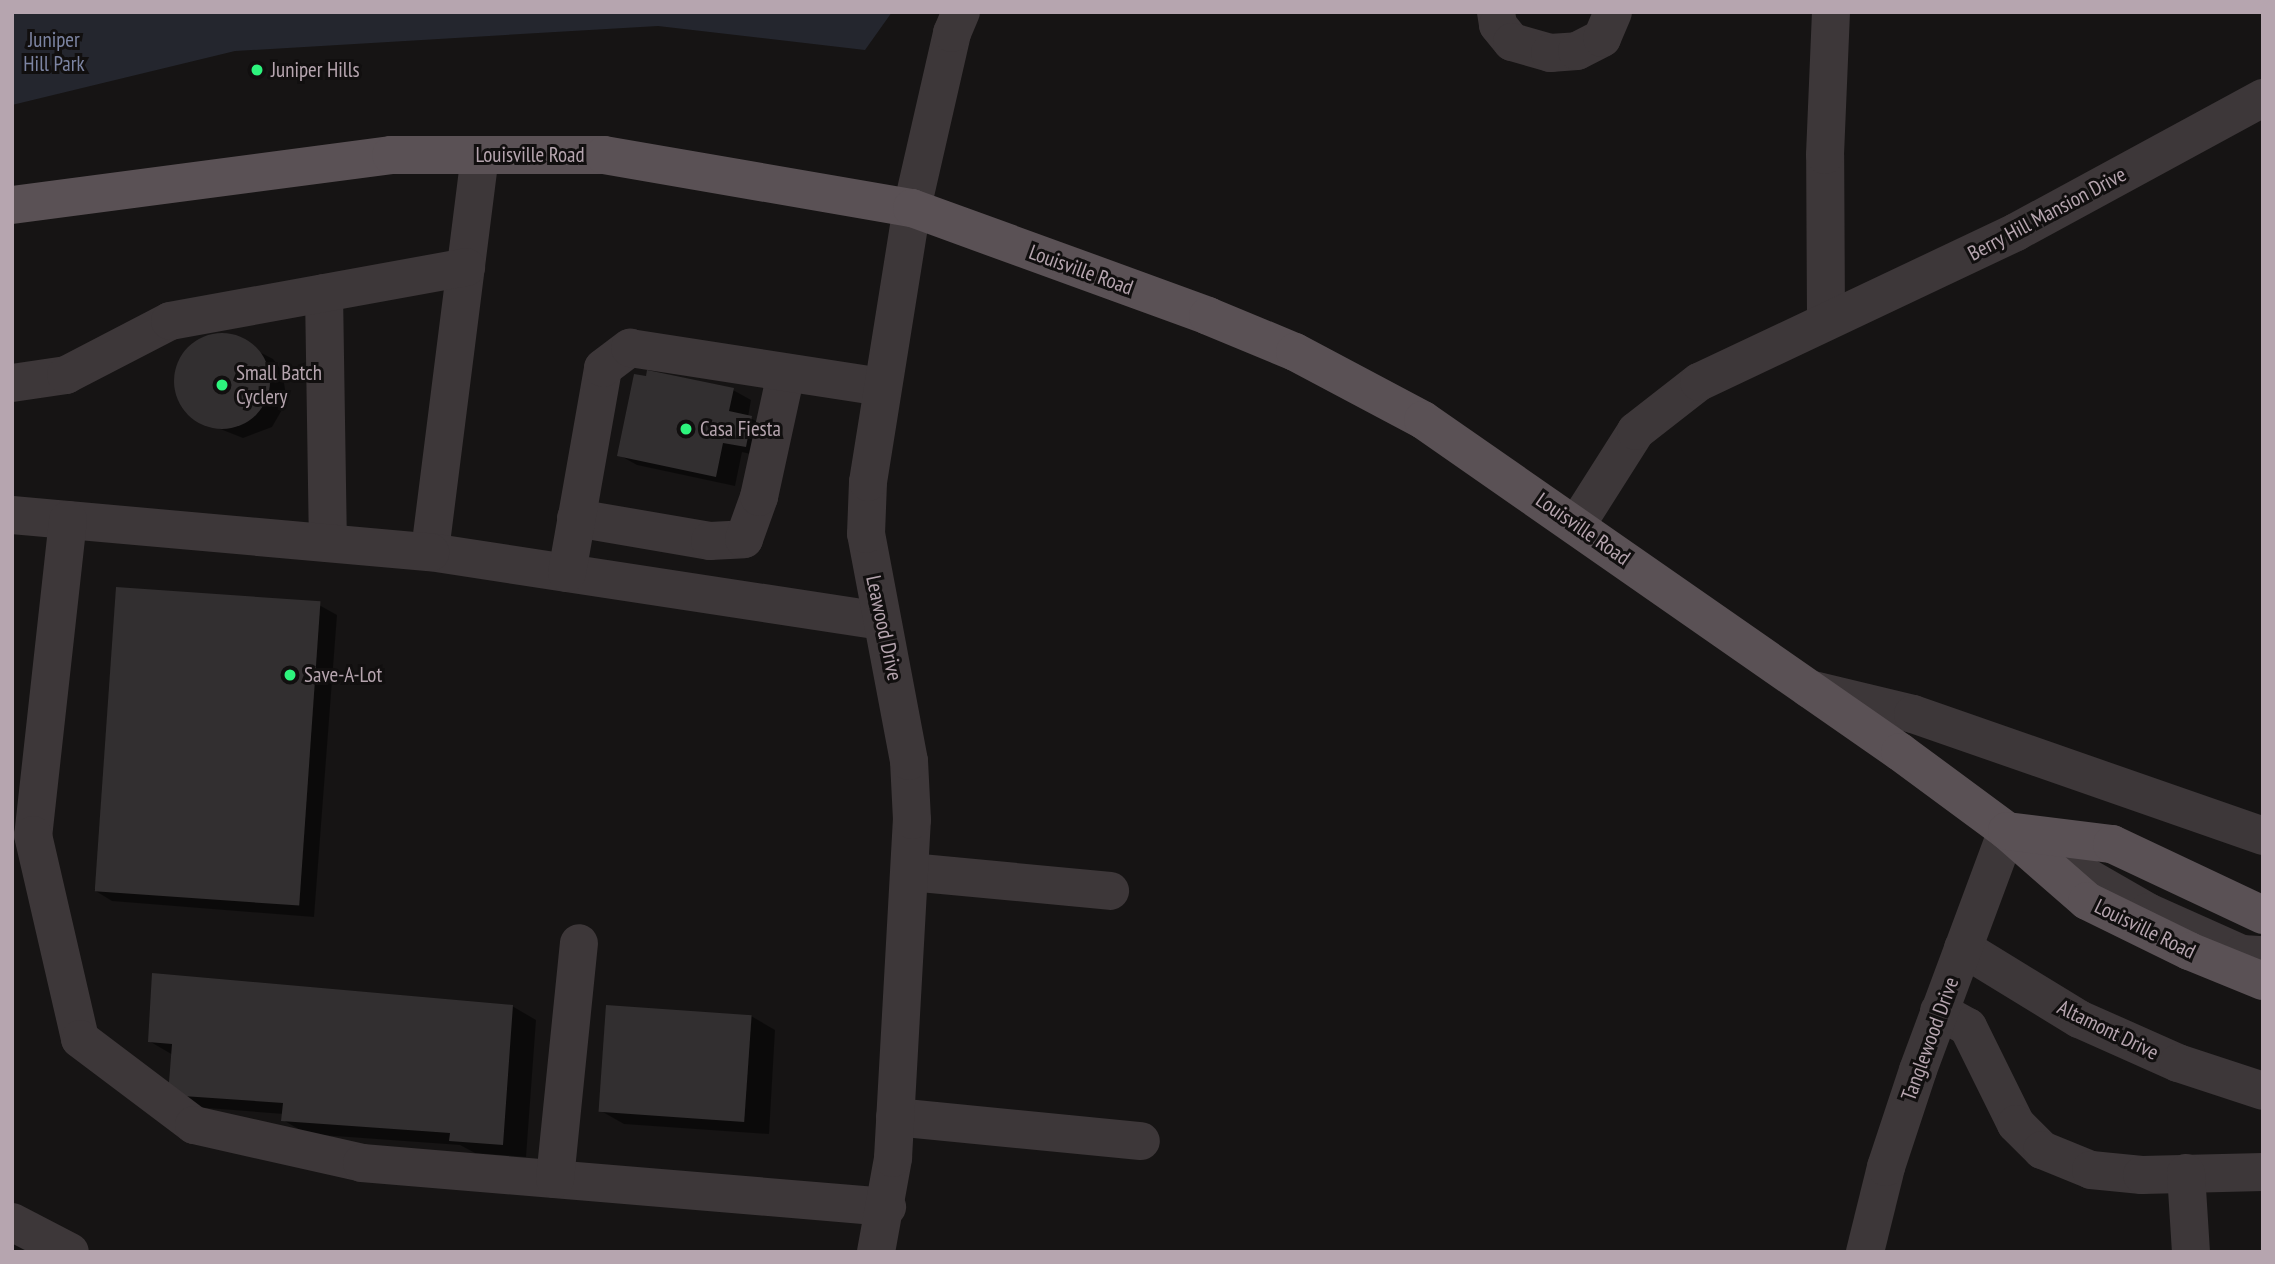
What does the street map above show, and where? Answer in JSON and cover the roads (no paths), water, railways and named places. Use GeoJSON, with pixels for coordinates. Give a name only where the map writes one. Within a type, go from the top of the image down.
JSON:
{"type":"FeatureCollection","features":[{"type":"Feature","properties":{"kind":"main road","name":"Louisville Road"},"geometry":{"type":"LineString","coordinates":[[12,205],[391,155],[604,155],[912,208],[1295,352],[1423,420],[1577,524],[2007,831],[2087,901],[2189,951],[2263,981]]}},
{"type":"Feature","properties":{"kind":"main road","name":"Louisville Road"},"geometry":{"type":"LineString","coordinates":[[2007,831],[2112,844],[2263,915]]}},
{"type":"Feature","properties":{"kind":"street","name":"Leawood Drive"},"geometry":{"type":"LineString","coordinates":[[876,1252],[887,1207],[895,1117],[910,872],[909,761],[880,621],[866,534],[868,482],[912,208],[944,66],[961,12]]}},
{"type":"Feature","properties":{"kind":"street"},"geometry":{"type":"LineString","coordinates":[[1496,12],[1498,25],[1512,42],[1550,53],[1577,51],[1602,38],[1613,12]]}},
{"type":"Feature","properties":{"kind":"street"},"geometry":{"type":"LineString","coordinates":[[1826,319],[1825,155],[1831,12]]}},
{"type":"Feature","properties":{"kind":"street","name":"Berry Hill Mansion Drive"},"geometry":{"type":"LineString","coordinates":[[1577,524],[1636,431],[1662,407],[1699,382],[1826,319],[2005,238],[2263,98]]}},
{"type":"Feature","properties":{"kind":"street"},"geometry":{"type":"LineString","coordinates":[[430,552],[480,155]]}},
{"type":"Feature","properties":{"kind":"street"},"geometry":{"type":"LineString","coordinates":[[12,383],[66,374],[170,321],[466,267]]}},
{"type":"Feature","properties":{"kind":"street"},"geometry":{"type":"LineString","coordinates":[[324,293],[328,543]]}},
{"type":"Feature","properties":{"kind":"street"},"geometry":{"type":"LineString","coordinates":[[566,573],[603,368],[630,348],[882,387]]}},
{"type":"Feature","properties":{"kind":"street"},"geometry":{"type":"LineString","coordinates":[[576,518],[710,541],[744,539],[759,496],[786,373]]}},
{"type":"Feature","properties":{"kind":"street"},"geometry":{"type":"LineString","coordinates":[[12,515],[430,552],[880,621]]}},
{"type":"Feature","properties":{"kind":"street"},"geometry":{"type":"LineString","coordinates":[[68,520],[33,835],[80,1039],[194,1125],[362,1163],[887,1207]]}},
{"type":"Feature","properties":{"kind":"street"},"geometry":{"type":"LineString","coordinates":[[1804,688],[1913,714],[2263,836]]}},
{"type":"Feature","properties":{"kind":"street"},"geometry":{"type":"LineString","coordinates":[[2007,831],[2148,912],[2242,954],[2263,956]]}},
{"type":"Feature","properties":{"kind":"street","name":"Tanglewood Drive"},"geometry":{"type":"LineString","coordinates":[[1865,1252],[1886,1167],[1939,1011],[2007,831]]}},
{"type":"Feature","properties":{"kind":"street"},"geometry":{"type":"LineString","coordinates":[[910,872],[1110,891]]}},
{"type":"Feature","properties":{"kind":"street"},"geometry":{"type":"LineString","coordinates":[[555,1179],[579,943]]}},
{"type":"Feature","properties":{"kind":"street","name":"Altamont Drive"},"geometry":{"type":"LineString","coordinates":[[1964,948],[2079,1019],[2178,1063],[2263,1091]]}},
{"type":"Feature","properties":{"kind":"street"},"geometry":{"type":"LineString","coordinates":[[1939,1011],[1968,1027],[2016,1124],[2042,1150],[2091,1170],[2263,1172]]}},
{"type":"Feature","properties":{"kind":"street"},"geometry":{"type":"LineString","coordinates":[[895,1117],[1141,1141]]}},
{"type":"Feature","properties":{"kind":"street"},"geometry":{"type":"LineString","coordinates":[[2186,1173],[2191,1252]]}},
{"type":"Feature","properties":{"kind":"street"},"geometry":{"type":"LineString","coordinates":[[12,1222],[70,1252]]}},
{"type":"Feature","properties":{"kind":"place","name":"Juniper Hills"},"geometry":{"type":"Point","coordinates":[257,70]}},
{"type":"Feature","properties":{"kind":"place","name":"Small Batch Cyclery"},"geometry":{"type":"Point","coordinates":[222,385]}},
{"type":"Feature","properties":{"kind":"place","name":"Casa Fiesta"},"geometry":{"type":"Point","coordinates":[686,429]}},
{"type":"Feature","properties":{"kind":"place","name":"Save-A-Lot"},"geometry":{"type":"Point","coordinates":[290,675]}},
{"type":"Feature","properties":{"kind":"park label","name":"Juniper Hill Park"},"geometry":{"type":"Point","coordinates":[54,52]}}]}
